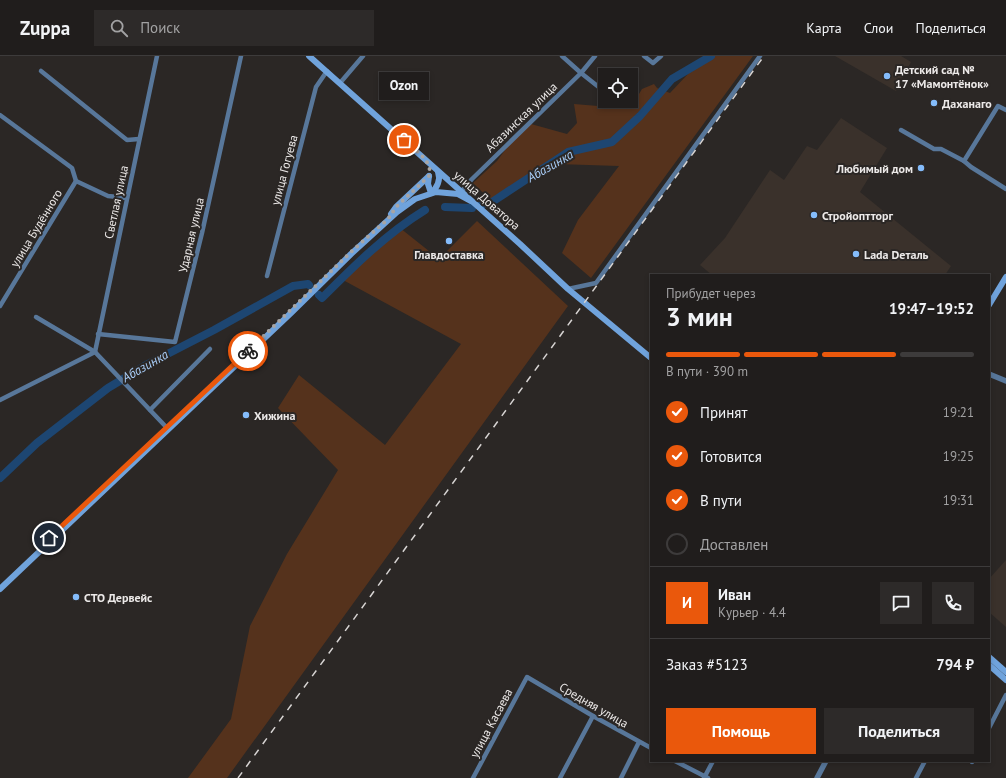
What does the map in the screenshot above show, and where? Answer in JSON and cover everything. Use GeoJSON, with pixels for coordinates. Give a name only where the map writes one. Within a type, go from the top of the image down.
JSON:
{"type":"FeatureCollection","features":[{"type":"Feature","properties":{"kind":"main road","name":"улица Доватора"},"geometry":{"type":"LineString","coordinates":[[310,56],[520,244],[568,289],[650,357]]}},
{"type":"Feature","properties":{"kind":"main road"},"geometry":{"type":"LineString","coordinates":[[426,161],[430,169],[428,184],[431,194]]}},
{"type":"Feature","properties":{"kind":"main road"},"geometry":{"type":"LineString","coordinates":[[431,194],[435,190],[438,183],[438,172]]}},
{"type":"Feature","properties":{"kind":"main road"},"geometry":{"type":"LineString","coordinates":[[388,219],[396,207],[429,176]]}},
{"type":"Feature","properties":{"kind":"main road"},"geometry":{"type":"LineString","coordinates":[[0,585],[388,219],[412,200],[431,194],[453,196],[471,201]]}},
{"type":"Feature","properties":{"kind":"main road"},"geometry":{"type":"LineString","coordinates":[[990,296],[1006,271]]}},
{"type":"Feature","properties":{"kind":"main road"},"geometry":{"type":"LineString","coordinates":[[990,303],[1006,277]]}},
{"type":"Feature","properties":{"kind":"main road"},"geometry":{"type":"LineString","coordinates":[[0,589],[167,428]]}},
{"type":"Feature","properties":{"kind":"main road"},"geometry":{"type":"LineString","coordinates":[[990,658],[1006,672]]}},
{"type":"Feature","properties":{"kind":"main road"},"geometry":{"type":"LineString","coordinates":[[990,666],[1006,680]]}},
{"type":"Feature","properties":{"kind":"street","name":"Светлая улица"},"geometry":{"type":"LineString","coordinates":[[95,352],[157,56]]}},
{"type":"Feature","properties":{"kind":"street","name":"Ударная улица"},"geometry":{"type":"LineString","coordinates":[[98,334],[175,342],[202,233],[241,56]]}},
{"type":"Feature","properties":{"kind":"street"},"geometry":{"type":"LineString","coordinates":[[340,83],[363,56]]}},
{"type":"Feature","properties":{"kind":"street"},"geometry":{"type":"LineString","coordinates":[[562,56],[598,86]]}},
{"type":"Feature","properties":{"kind":"street","name":"Абазинская улица"},"geometry":{"type":"LineString","coordinates":[[461,192],[581,73],[595,56]]}},
{"type":"Feature","properties":{"kind":"street"},"geometry":{"type":"LineString","coordinates":[[644,56],[653,63],[661,56]]}},
{"type":"Feature","properties":{"kind":"street"},"geometry":{"type":"LineString","coordinates":[[568,289],[596,283],[760,56]]}},
{"type":"Feature","properties":{"kind":"street"},"geometry":{"type":"LineString","coordinates":[[40,71],[127,140],[139,139]]}},
{"type":"Feature","properties":{"kind":"street","name":"улица Гогуева"},"geometry":{"type":"LineString","coordinates":[[267,276],[316,87],[327,71]]}},
{"type":"Feature","properties":{"kind":"street"},"geometry":{"type":"LineString","coordinates":[[964,161],[998,106],[1006,110]]}},
{"type":"Feature","properties":{"kind":"street"},"geometry":{"type":"LineString","coordinates":[[0,115],[72,168],[76,181],[108,196],[127,198]]}},
{"type":"Feature","properties":{"kind":"street"},"geometry":{"type":"LineString","coordinates":[[901,130],[934,149],[940,149],[964,161],[1006,189]]}},
{"type":"Feature","properties":{"kind":"street","name":"улица Будённого"},"geometry":{"type":"LineString","coordinates":[[0,306],[76,181]]}},
{"type":"Feature","properties":{"kind":"street"},"geometry":{"type":"LineString","coordinates":[[36,317],[95,352],[167,428]]}},
{"type":"Feature","properties":{"kind":"street"},"geometry":{"type":"LineString","coordinates":[[150,410],[210,350]]}},
{"type":"Feature","properties":{"kind":"street"},"geometry":{"type":"LineString","coordinates":[[0,400],[95,352]]}},
{"type":"Feature","properties":{"kind":"street"},"geometry":{"type":"LineString","coordinates":[[990,374],[1006,381]]}},
{"type":"Feature","properties":{"kind":"street","name":"Средняя улица"},"geometry":{"type":"LineString","coordinates":[[527,678],[650,748]]}},
{"type":"Feature","properties":{"kind":"street","name":"улица Касаева"},"geometry":{"type":"LineString","coordinates":[[473,778],[527,678]]}},
{"type":"Feature","properties":{"kind":"street"},"geometry":{"type":"LineString","coordinates":[[990,726],[1006,695]]}},
{"type":"Feature","properties":{"kind":"street"},"geometry":{"type":"LineString","coordinates":[[560,778],[593,716]]}},
{"type":"Feature","properties":{"kind":"street"},"geometry":{"type":"LineString","coordinates":[[621,778],[639,742]]}},
{"type":"Feature","properties":{"kind":"street"},"geometry":{"type":"LineString","coordinates":[[677,762],[706,777],[713,762]]}},
{"type":"Feature","properties":{"kind":"street"},"geometry":{"type":"LineString","coordinates":[[817,778],[825,762]]}},
{"type":"Feature","properties":{"kind":"street"},"geometry":{"type":"LineString","coordinates":[[916,778],[924,762]]}},
{"type":"Feature","properties":{"kind":"shaded area"},"geometry":{"type":"Polygon","coordinates":[[[705,56],[753,56],[591,278],[562,253],[578,220],[619,166],[557,164],[519,186],[497,203],[473,183],[497,161],[513,139],[531,124],[567,134],[577,123],[574,104],[598,106],[598,108],[638,108],[638,96],[642,89],[654,84],[657,88],[670,93],[705,56]]]}},
{"type":"Feature","properties":{"kind":"shaded area","name":"Детский сад № 17 «Мамонтёнок»"},"geometry":{"type":"Polygon","coordinates":[[[835,56],[901,56],[911,62],[896,91],[835,56]]]}},
{"type":"Feature","properties":{"kind":"shaded area","name":"Стройоптторг"},"geometry":{"type":"Polygon","coordinates":[[[841,118],[887,148],[860,192],[951,266],[946,274],[711,274],[700,265],[725,238],[770,170],[784,180],[807,146],[817,150],[841,118]]]}},
{"type":"Feature","properties":{"kind":"shaded area"},"geometry":{"type":"Polygon","coordinates":[[[477,221],[568,306],[227,778],[188,778],[231,719],[250,626],[287,554],[338,470],[278,408],[299,375],[385,445],[461,344],[343,280],[400,228],[439,259],[477,221]]]}},
{"type":"Feature","properties":{"kind":"shaded area"},"geometry":{"type":"Polygon","coordinates":[[[1006,560],[1006,627],[990,613],[990,578],[1006,560]]]}},
{"type":"Feature","properties":{"kind":"waterway","name":"Абазинка"},"geometry":{"type":"LineString","coordinates":[[481,205],[492,202],[568,152],[612,142],[640,116],[672,79],[711,56]]}},
{"type":"Feature","properties":{"kind":"waterway","name":"Абазинка"},"geometry":{"type":"LineString","coordinates":[[445,207],[472,208]]}},
{"type":"Feature","properties":{"kind":"waterway","name":"Абазинка"},"geometry":{"type":"LineString","coordinates":[[319,295],[322,298],[358,262],[397,229],[425,210]]}},
{"type":"Feature","properties":{"kind":"waterway","name":"Абазинка"},"geometry":{"type":"LineString","coordinates":[[0,478],[37,443],[108,388],[148,364],[214,330],[293,286],[309,285]]}},
{"type":"Feature","properties":{"kind":"railway"},"geometry":{"type":"LineString","coordinates":[[238,778],[764,56]]}},
{"type":"Feature","properties":{"kind":"way so far"},"geometry":{"type":"LineString","coordinates":[[248,351],[352,251],[388,219],[396,207],[429,176],[430,169],[426,161],[404,140]]}},
{"type":"Feature","properties":{"kind":"place","name":"Детский сад № 17 «Мамонтёнок»"},"geometry":{"type":"Point","coordinates":[887,76]}},
{"type":"Feature","properties":{"kind":"place","name":"Даханаго"},"geometry":{"type":"Point","coordinates":[934,103]}},
{"type":"Feature","properties":{"kind":"place","name":"Ozon"},"geometry":{"type":"Point","coordinates":[404,140]}},
{"type":"Feature","properties":{"kind":"place","name":"Любимый дом"},"geometry":{"type":"Point","coordinates":[921,168]}},
{"type":"Feature","properties":{"kind":"place","name":"Стройоптторг"},"geometry":{"type":"Point","coordinates":[814,215]}},
{"type":"Feature","properties":{"kind":"place","name":"Главдоставка"},"geometry":{"type":"Point","coordinates":[449,241]}},
{"type":"Feature","properties":{"kind":"place","name":"Lada Dеталь"},"geometry":{"type":"Point","coordinates":[856,254]}},
{"type":"Feature","properties":{"kind":"place","name":"Хижина"},"geometry":{"type":"Point","coordinates":[246,415]}},
{"type":"Feature","properties":{"kind":"place","name":"СТО Дервейс"},"geometry":{"type":"Point","coordinates":[76,597]}},
{"type":"Feature","properties":{"kind":"route"},"geometry":{"type":"LineString","coordinates":[[49,538],[248,351]]}}]}
